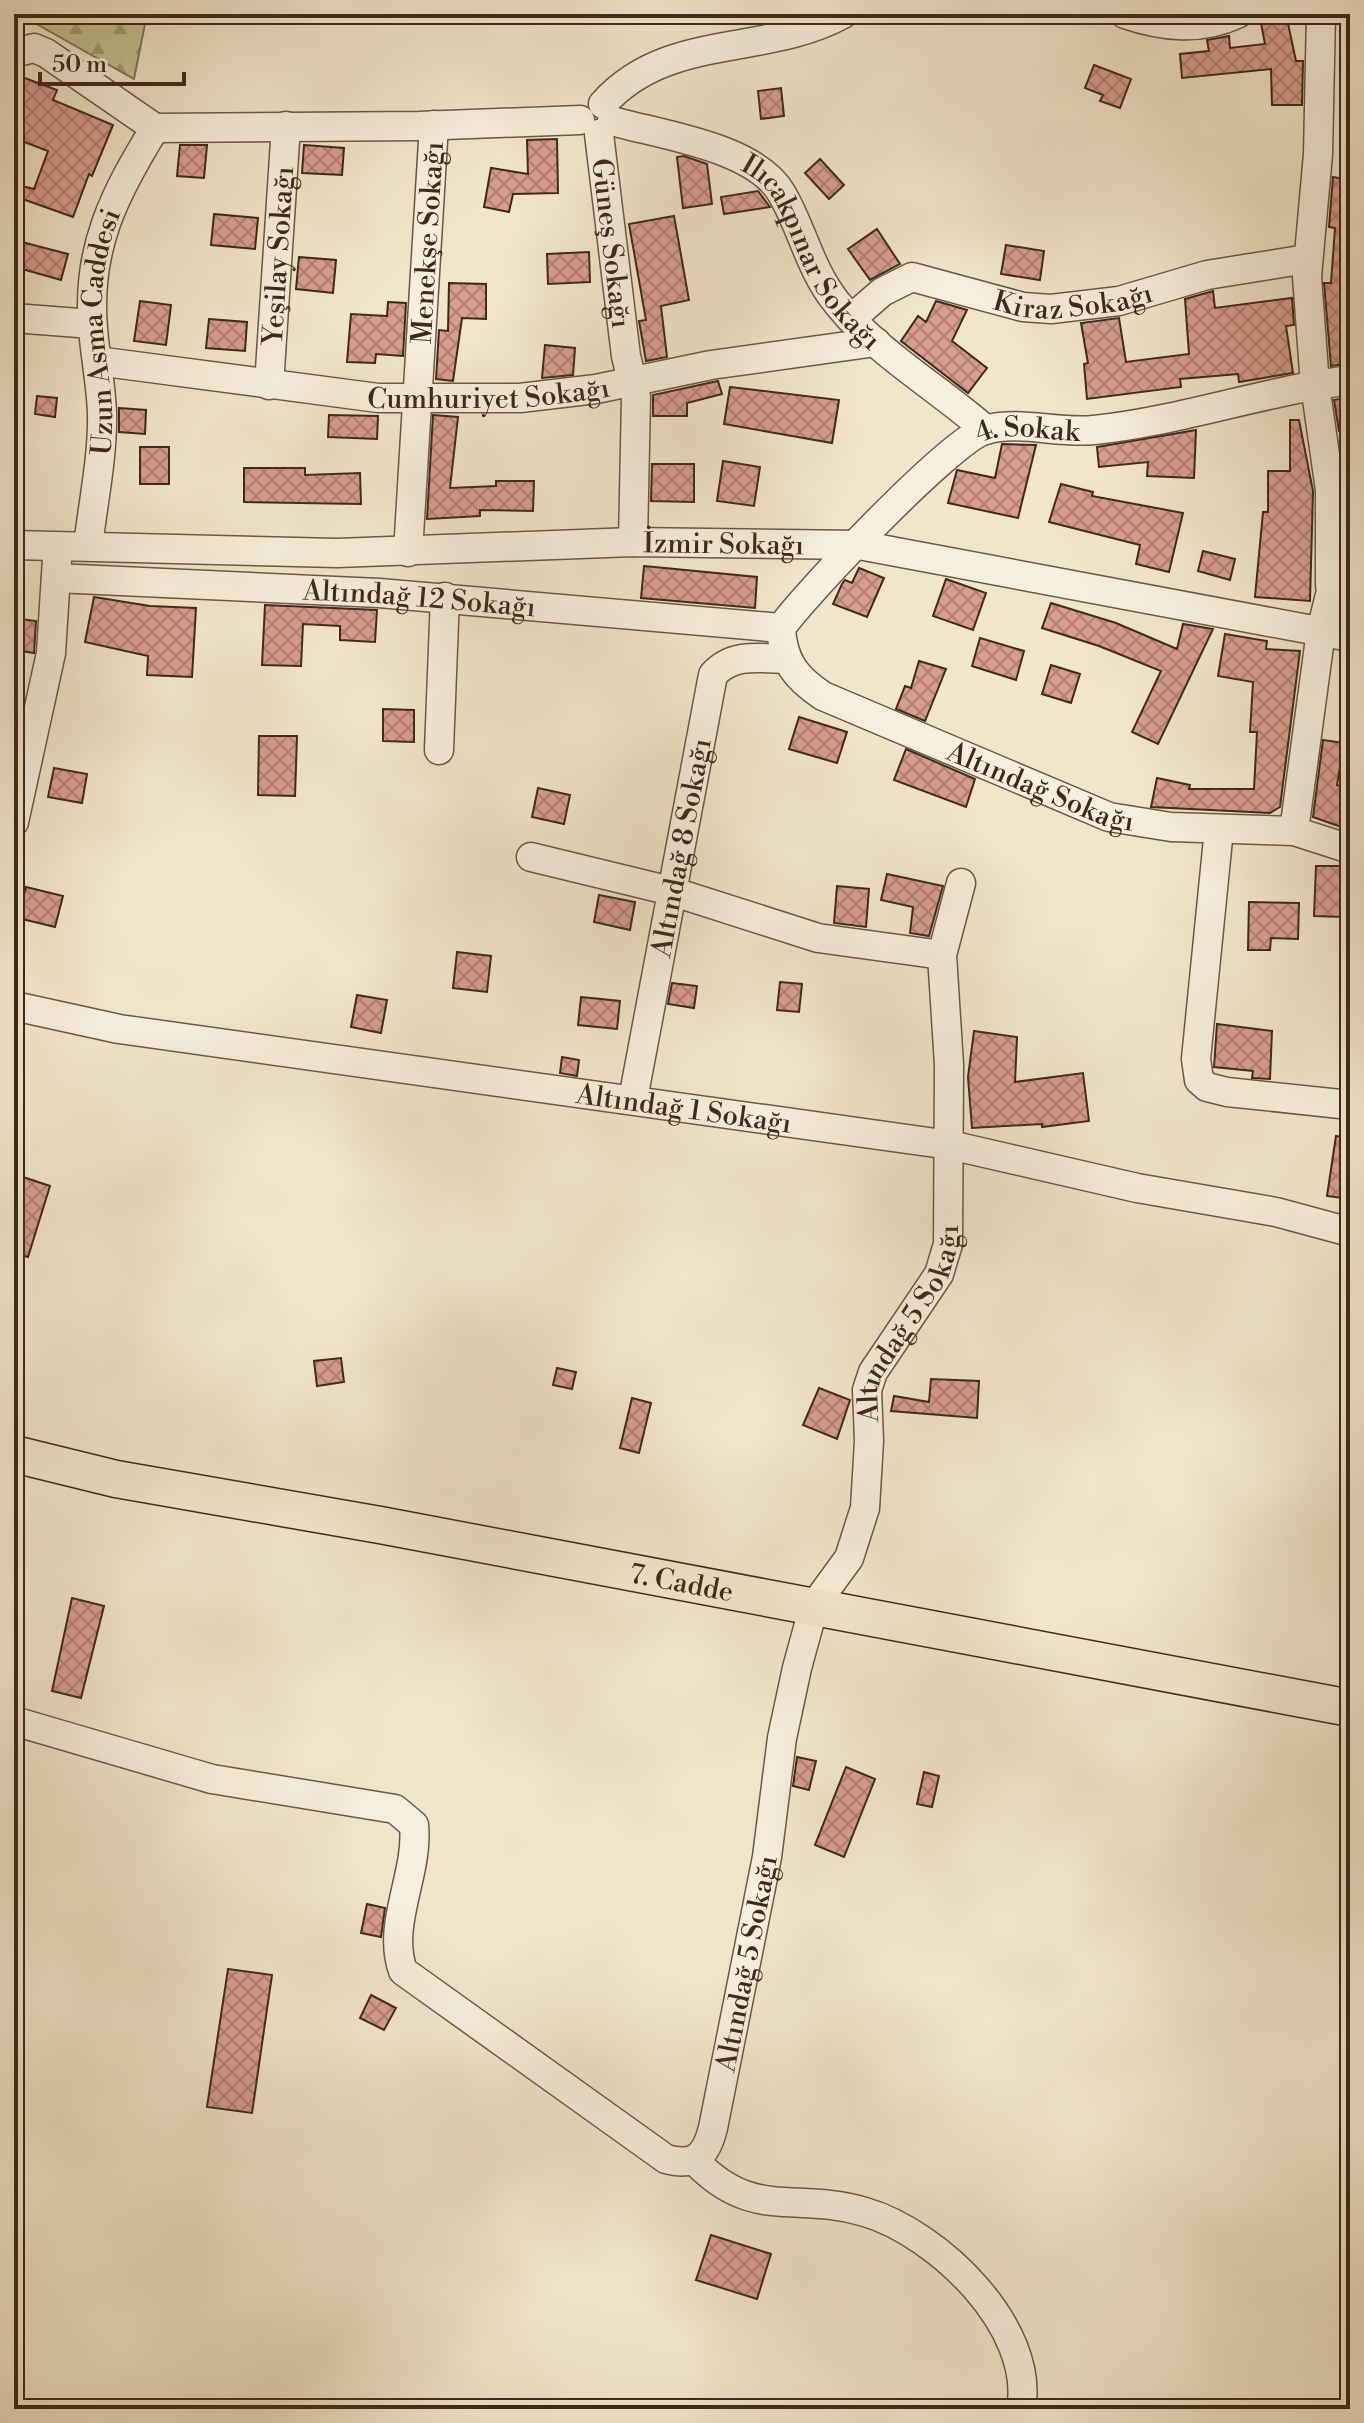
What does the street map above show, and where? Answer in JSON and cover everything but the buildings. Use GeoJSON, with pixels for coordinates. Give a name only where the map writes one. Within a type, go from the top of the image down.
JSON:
{"type":"FeatureCollection","features":[{"type":"Feature","properties":{"kind":"main road","name":"7. Cadde"},"geometry":{"type":"LineString","coordinates":[[14,1454],[116,1479],[814,1606],[1350,1708]]}},
{"type":"Feature","properties":{"kind":"street"},"geometry":{"type":"LineString","coordinates":[[598,120],[627,81],[661,61],[713,47],[782,35],[843,14]]}},
{"type":"Feature","properties":{"kind":"street"},"geometry":{"type":"LineString","coordinates":[[1125,14],[1163,25],[1187,26],[1222,21],[1237,14]]}},
{"type":"Feature","properties":{"kind":"street"},"geometry":{"type":"LineString","coordinates":[[1321,14],[1318,154],[1307,259],[1315,385],[1340,591]]}},
{"type":"Feature","properties":{"kind":"street"},"geometry":{"type":"LineString","coordinates":[[14,53],[34,48],[46,53],[155,128]]}},
{"type":"Feature","properties":{"kind":"street","name":"Ilıcakpınar Sokağı"},"geometry":{"type":"LineString","coordinates":[[155,128],[598,120],[711,148],[757,166],[783,194],[823,285],[851,319],[986,430]]}},
{"type":"Feature","properties":{"kind":"street","name":"Güneş Sokağı"},"geometry":{"type":"LineString","coordinates":[[598,120],[626,356],[637,413],[633,542]]}},
{"type":"Feature","properties":{"kind":"street","name":"Menekşe Sokağı"},"geometry":{"type":"LineString","coordinates":[[408,552],[434,125]]}},
{"type":"Feature","properties":{"kind":"street","name":"Yeşilay Sokağı"},"geometry":{"type":"LineString","coordinates":[[269,385],[286,126]]}},
{"type":"Feature","properties":{"kind":"street","name":"Uzun Asma Caddesi"},"geometry":{"type":"LineString","coordinates":[[88,546],[102,416],[92,324],[99,249],[106,214],[155,128]]}},
{"type":"Feature","properties":{"kind":"street","name":"Kiraz Sokağı"},"geometry":{"type":"LineString","coordinates":[[851,319],[882,292],[912,277],[1023,307],[1051,309],[1119,301],[1207,275],[1307,259]]}},
{"type":"Feature","properties":{"kind":"street"},"geometry":{"type":"LineString","coordinates":[[14,318],[92,324]]}},
{"type":"Feature","properties":{"kind":"street","name":"Cumhuriyet Sokağı"},"geometry":{"type":"LineString","coordinates":[[97,361],[269,385],[418,400],[555,395],[876,342]]}},
{"type":"Feature","properties":{"kind":"street","name":"4. Sokak"},"geometry":{"type":"LineString","coordinates":[[781,628],[809,593],[947,456],[986,430],[1101,429],[1178,417],[1315,385],[1350,380]]}},
{"type":"Feature","properties":{"kind":"street"},"geometry":{"type":"LineString","coordinates":[[1294,831],[1321,631],[1340,591],[1350,536]]}},
{"type":"Feature","properties":{"kind":"street","name":"İzmir Sokağı"},"geometry":{"type":"LineString","coordinates":[[14,545],[408,552],[633,542],[859,545],[1350,637]]}},
{"type":"Feature","properties":{"kind":"street"},"geometry":{"type":"LineString","coordinates":[[14,822],[51,653],[58,546]]}},
{"type":"Feature","properties":{"kind":"street","name":"Altındağ 12 Sokağı"},"geometry":{"type":"LineString","coordinates":[[56,578],[445,597],[781,628]]}},
{"type":"Feature","properties":{"kind":"street"},"geometry":{"type":"LineString","coordinates":[[439,750],[445,597]]}},
{"type":"Feature","properties":{"kind":"street"},"geometry":{"type":"LineString","coordinates":[[781,628],[786,659]]}},
{"type":"Feature","properties":{"kind":"street","name":"Altındağ 8 Sokağı"},"geometry":{"type":"LineString","coordinates":[[633,1099],[713,675],[732,660],[747,657],[786,659]]}},
{"type":"Feature","properties":{"kind":"street","name":"Altındağ Sokağı"},"geometry":{"type":"LineString","coordinates":[[786,659],[807,685],[848,709],[1075,806],[1139,824],[1294,831],[1350,849]]}},
{"type":"Feature","properties":{"kind":"street"},"geometry":{"type":"LineString","coordinates":[[1219,829],[1196,1059],[1199,1080],[1207,1087],[1227,1092],[1350,1105]]}},
{"type":"Feature","properties":{"kind":"street"},"geometry":{"type":"LineString","coordinates":[[531,857],[671,891],[818,938],[942,955]]}},
{"type":"Feature","properties":{"kind":"street","name":"Altındağ 5 Sokağı"},"geometry":{"type":"LineString","coordinates":[[695,2161],[705,2153],[713,2128],[767,1857],[782,1738],[814,1606],[849,1558],[861,1522],[868,1476],[867,1390],[873,1372],[932,1284],[944,1259],[950,1224],[950,1145],[942,955],[961,883]]}},
{"type":"Feature","properties":{"kind":"street","name":"Altındağ 1 Sokağı"},"geometry":{"type":"LineString","coordinates":[[14,1006],[119,1029],[950,1145],[1137,1188],[1263,1209],[1350,1232]]}},
{"type":"Feature","properties":{"kind":"street"},"geometry":{"type":"LineString","coordinates":[[14,1721],[212,1779],[395,1809],[414,1825],[416,1842],[399,1933],[397,1955],[403,1971],[666,2159],[681,2163],[695,2161],[716,2182],[734,2193],[761,2202],[837,2206],[866,2212],[904,2229],[942,2254],[985,2299],[1007,2335],[1019,2366],[1021,2409]]}},
{"type":"Feature","properties":{"kind":"green space"},"geometry":{"type":"Polygon","coordinates":[[[19,14],[147,14],[134,79],[19,14]]]}}]}
